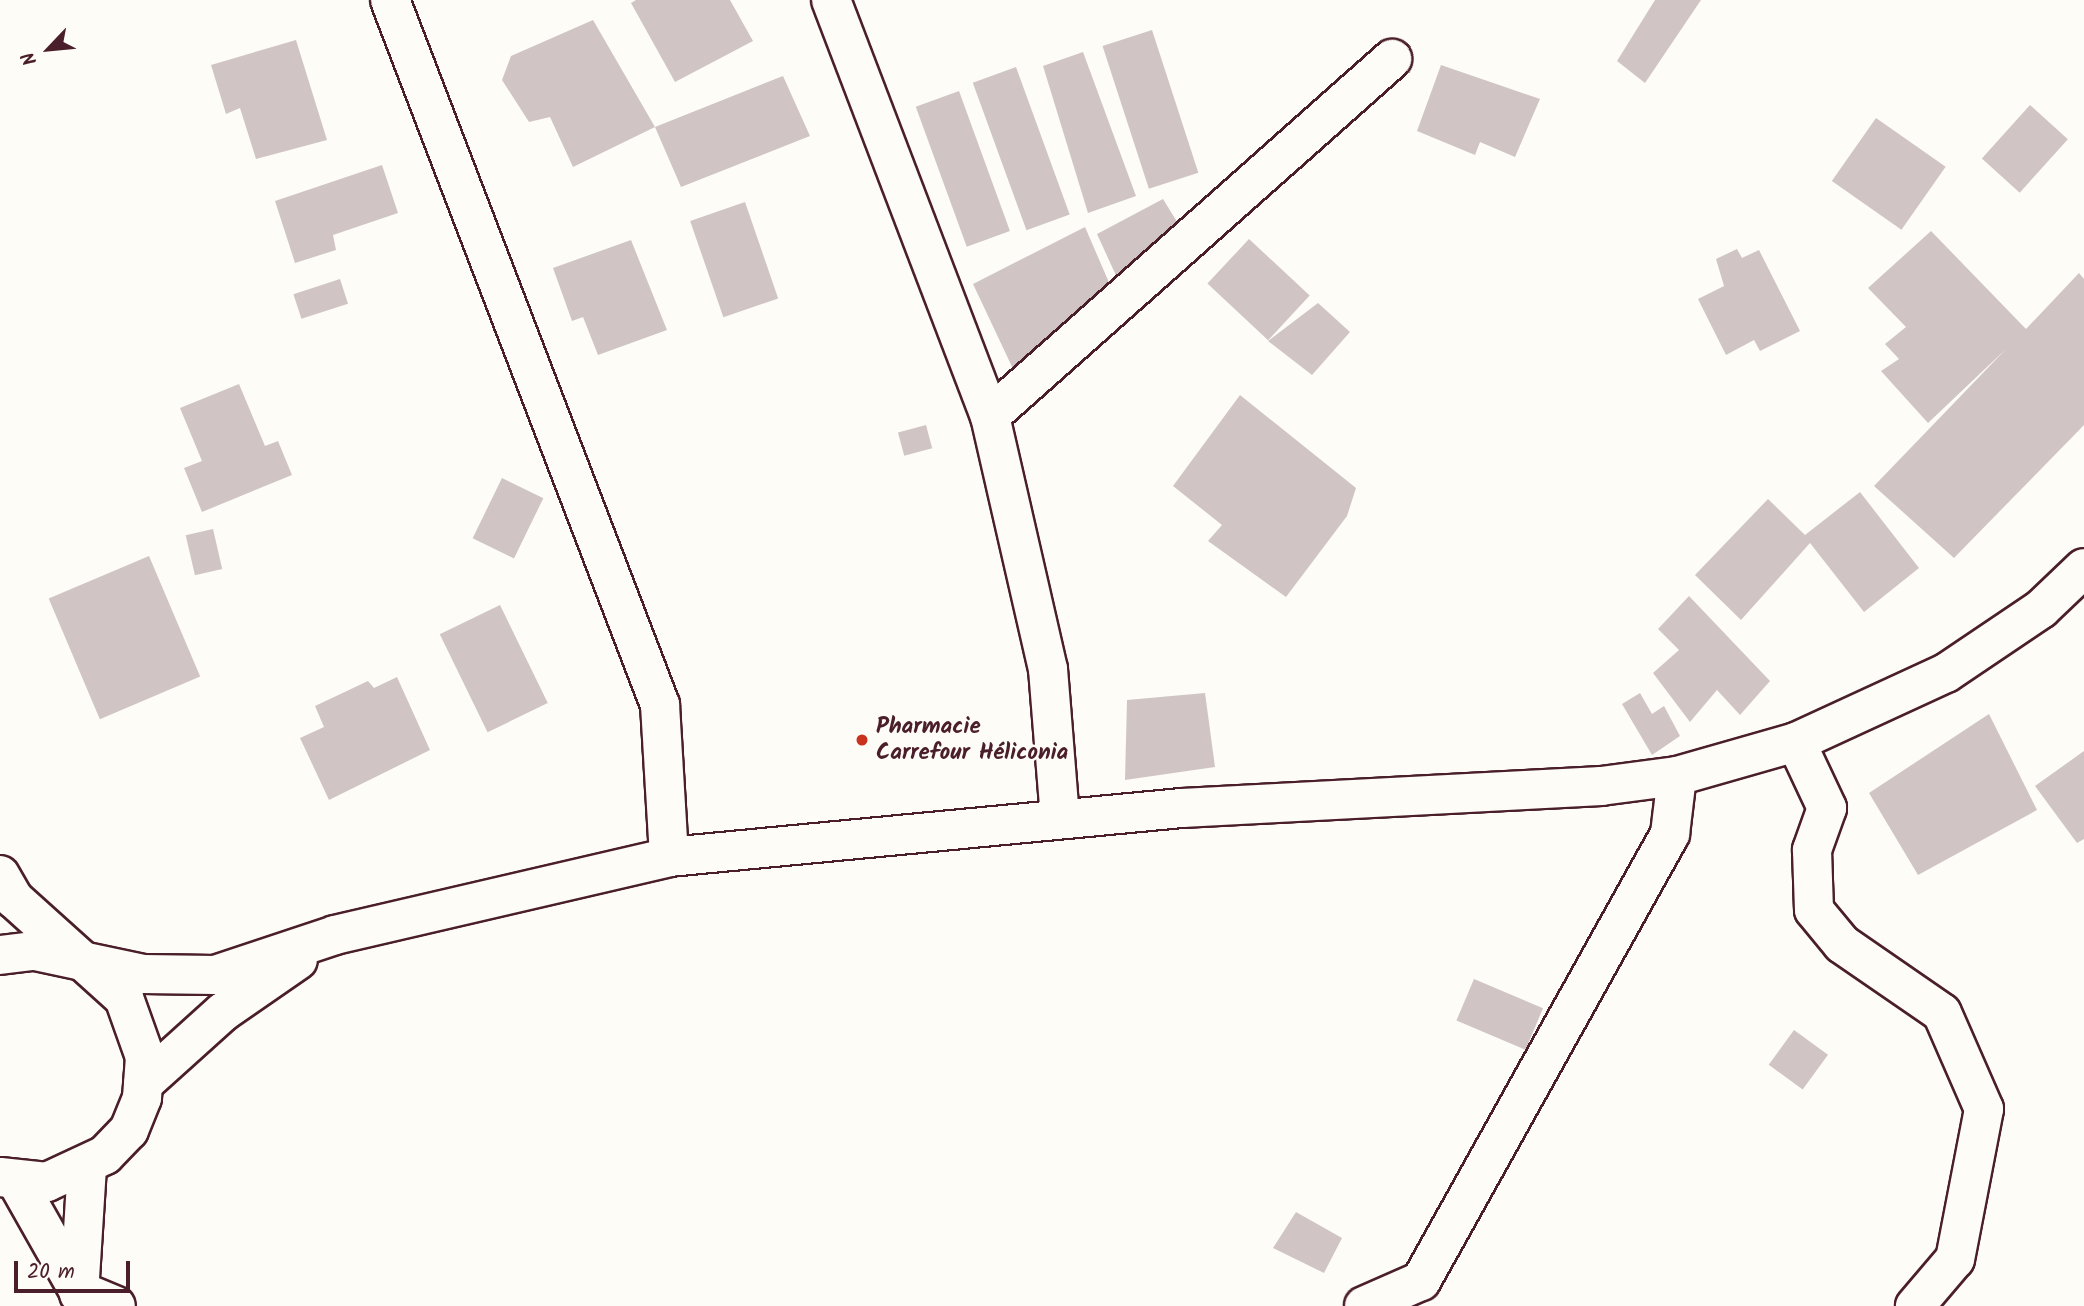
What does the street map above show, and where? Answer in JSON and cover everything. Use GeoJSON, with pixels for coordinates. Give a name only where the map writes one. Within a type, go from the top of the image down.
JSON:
{"type":"FeatureCollection","features":[{"type":"Feature","properties":{"kind":"street"},"geometry":{"type":"LineString","coordinates":[[390,0],[660,705],[669,857]]}},
{"type":"Feature","properties":{"kind":"street"},"geometry":{"type":"LineString","coordinates":[[831,0],[990,416],[1048,669],[1060,818]]}},
{"type":"Feature","properties":{"kind":"street"},"geometry":{"type":"LineString","coordinates":[[990,416],[1392,59]]}},
{"type":"Feature","properties":{"kind":"street"},"geometry":{"type":"LineString","coordinates":[[0,955],[35,951],[143,974],[215,975],[335,935],[669,857],[1060,818],[1589,787],[1677,776],[1796,742],[1946,673],[2041,609],[2084,568]]}},
{"type":"Feature","properties":{"kind":"street"},"geometry":{"type":"LineString","coordinates":[[1796,742],[1826,808],[1812,850],[1814,910],[1842,944],[1942,1013],[1984,1110],[1955,1259],[1915,1306]]}},
{"type":"Feature","properties":{"kind":"street"},"geometry":{"type":"LineString","coordinates":[[1364,1306],[1424,1293],[1671,834],[1677,776]]}},
{"type":"Feature","properties":{"kind":"street"},"geometry":{"type":"LineString","coordinates":[[0,874],[14,900],[124,998],[140,1029],[143,1084],[129,1130],[87,1167],[47,1182],[9,1179]]}},
{"type":"Feature","properties":{"kind":"street"},"geometry":{"type":"LineString","coordinates":[[143,1084],[223,1012],[335,935]]}},
{"type":"Feature","properties":{"kind":"street"},"geometry":{"type":"LineString","coordinates":[[79,1298],[87,1167]]}},
{"type":"Feature","properties":{"kind":"street"},"geometry":{"type":"LineString","coordinates":[[9,1179],[79,1298],[116,1306]]}},
{"type":"Feature","properties":{"kind":"building"},"geometry":{"type":"Polygon","coordinates":[[[636,0],[730,0],[753,41],[675,82],[631,3],[636,0]]]}},
{"type":"Feature","properties":{"kind":"building"},"geometry":{"type":"Polygon","coordinates":[[[1655,0],[1701,0],[1645,83],[1617,61],[1655,0]]]}},
{"type":"Feature","properties":{"kind":"building"},"geometry":{"type":"Polygon","coordinates":[[[593,20],[655,127],[573,167],[550,117],[529,122],[502,80],[511,56],[593,20]]]}},
{"type":"Feature","properties":{"kind":"building"},"geometry":{"type":"Polygon","coordinates":[[[1152,30],[1198,173],[1149,189],[1103,46],[1152,30]]]}},
{"type":"Feature","properties":{"kind":"building"},"geometry":{"type":"Polygon","coordinates":[[[296,40],[327,140],[256,159],[240,108],[226,114],[211,65],[296,40]]]}},
{"type":"Feature","properties":{"kind":"building"},"geometry":{"type":"Polygon","coordinates":[[[1083,52],[1136,196],[1088,213],[1043,66],[1083,52]]]}},
{"type":"Feature","properties":{"kind":"building"},"geometry":{"type":"Polygon","coordinates":[[[1441,65],[1540,99],[1515,157],[1480,142],[1475,155],[1417,131],[1441,65]]]}},
{"type":"Feature","properties":{"kind":"building"},"geometry":{"type":"Polygon","coordinates":[[[1016,67],[1070,215],[1026,230],[973,83],[1016,67]]]}},
{"type":"Feature","properties":{"kind":"building"},"geometry":{"type":"Polygon","coordinates":[[[783,76],[810,136],[681,187],[655,127],[783,76]]]}},
{"type":"Feature","properties":{"kind":"building"},"geometry":{"type":"Polygon","coordinates":[[[959,91],[1010,231],[967,247],[916,107],[959,91]]]}},
{"type":"Feature","properties":{"kind":"building"},"geometry":{"type":"Polygon","coordinates":[[[2030,105],[2068,139],[2020,193],[1982,159],[2030,105]]]}},
{"type":"Feature","properties":{"kind":"building"},"geometry":{"type":"Polygon","coordinates":[[[1876,118],[1946,167],[1901,230],[1832,181],[1876,118]]]}},
{"type":"Feature","properties":{"kind":"building"},"geometry":{"type":"Polygon","coordinates":[[[382,165],[398,213],[333,235],[336,250],[295,263],[275,201],[382,165]]]}},
{"type":"Feature","properties":{"kind":"building"},"geometry":{"type":"Polygon","coordinates":[[[1163,199],[1179,225],[1119,282],[1097,234],[1163,199]]]}},
{"type":"Feature","properties":{"kind":"building"},"geometry":{"type":"Polygon","coordinates":[[[745,202],[778,298],[723,317],[690,221],[745,202]]]}},
{"type":"Feature","properties":{"kind":"building"},"geometry":{"type":"Polygon","coordinates":[[[1085,227],[1114,294],[1014,371],[973,284],[1085,227]]]}},
{"type":"Feature","properties":{"kind":"building"},"geometry":{"type":"Polygon","coordinates":[[[1931,231],[2026,329],[2079,273],[2084,279],[2084,425],[1954,558],[1874,486],[2006,349],[1928,423],[1881,371],[1899,359],[1885,344],[1906,327],[1868,288],[1931,231]]]}},
{"type":"Feature","properties":{"kind":"building"},"geometry":{"type":"Polygon","coordinates":[[[1249,239],[1310,296],[1268,340],[1207,284],[1249,239]]]}},
{"type":"Feature","properties":{"kind":"building"},"geometry":{"type":"Polygon","coordinates":[[[631,240],[667,330],[598,355],[583,317],[572,321],[553,268],[631,240]]]}},
{"type":"Feature","properties":{"kind":"building"},"geometry":{"type":"Polygon","coordinates":[[[1737,249],[1742,258],[1759,250],[1800,331],[1760,351],[1754,340],[1726,355],[1698,299],[1724,286],[1716,259],[1737,249]]]}},
{"type":"Feature","properties":{"kind":"building"},"geometry":{"type":"Polygon","coordinates":[[[340,279],[348,304],[301,319],[293,294],[340,279]]]}},
{"type":"Feature","properties":{"kind":"building"},"geometry":{"type":"Polygon","coordinates":[[[1318,303],[1350,332],[1312,375],[1268,341],[1318,303]]]}},
{"type":"Feature","properties":{"kind":"building"},"geometry":{"type":"Polygon","coordinates":[[[239,384],[265,446],[278,441],[292,475],[202,512],[184,468],[202,461],[180,408],[239,384]]]}},
{"type":"Feature","properties":{"kind":"building"},"geometry":{"type":"Polygon","coordinates":[[[1240,395],[1356,488],[1347,516],[1286,597],[1208,541],[1222,525],[1173,486],[1240,395]]]}},
{"type":"Feature","properties":{"kind":"building"},"geometry":{"type":"Polygon","coordinates":[[[926,425],[932,448],[904,456],[898,433],[926,425]]]}},
{"type":"Feature","properties":{"kind":"building"},"geometry":{"type":"Polygon","coordinates":[[[502,478],[543,498],[514,558],[473,538],[502,478]]]}},
{"type":"Feature","properties":{"kind":"building"},"geometry":{"type":"Polygon","coordinates":[[[1860,492],[1919,568],[1864,612],[1810,543],[1741,620],[1695,575],[1768,499],[1805,535],[1860,492]]]}},
{"type":"Feature","properties":{"kind":"building"},"geometry":{"type":"Polygon","coordinates":[[[213,529],[222,569],[195,575],[186,535],[213,529]]]}},
{"type":"Feature","properties":{"kind":"building"},"geometry":{"type":"Polygon","coordinates":[[[149,556],[200,677],[100,719],[49,599],[149,556]]]}},
{"type":"Feature","properties":{"kind":"building"},"geometry":{"type":"Polygon","coordinates":[[[1689,596],[1770,681],[1740,715],[1717,690],[1690,722],[1653,673],[1679,650],[1658,629],[1689,596]]]}},
{"type":"Feature","properties":{"kind":"building"},"geometry":{"type":"Polygon","coordinates":[[[500,605],[548,703],[488,732],[440,634],[500,605]]]}},
{"type":"Feature","properties":{"kind":"building"},"geometry":{"type":"Polygon","coordinates":[[[397,677],[430,750],[329,800],[300,738],[324,727],[315,706],[368,681],[374,688],[397,677]]]}},
{"type":"Feature","properties":{"kind":"building"},"geometry":{"type":"Polygon","coordinates":[[[1205,693],[1215,767],[1125,780],[1127,700],[1205,693]]]}},
{"type":"Feature","properties":{"kind":"building"},"geometry":{"type":"Polygon","coordinates":[[[1640,693],[1652,714],[1664,706],[1680,736],[1652,755],[1622,704],[1640,693]]]}},
{"type":"Feature","properties":{"kind":"building"},"geometry":{"type":"Polygon","coordinates":[[[1989,714],[2037,810],[1918,875],[1869,793],[1989,714]]]}},
{"type":"Feature","properties":{"kind":"building"},"geometry":{"type":"Polygon","coordinates":[[[2084,751],[2084,839],[2077,843],[2035,786],[2084,751]]]}},
{"type":"Feature","properties":{"kind":"building"},"geometry":{"type":"Polygon","coordinates":[[[1474,979],[1543,1008],[1525,1050],[1456,1020],[1474,979]]]}},
{"type":"Feature","properties":{"kind":"building"},"geometry":{"type":"Polygon","coordinates":[[[1794,1030],[1828,1055],[1803,1089],[1769,1065],[1794,1030]]]}},
{"type":"Feature","properties":{"kind":"building"},"geometry":{"type":"Polygon","coordinates":[[[1296,1212],[1342,1238],[1324,1273],[1273,1248],[1296,1212]]]}},
{"type":"Feature","properties":{"kind":"place","name":"Pharmacie Carrefour Héliconia"},"geometry":{"type":"Point","coordinates":[862,740]}}]}
